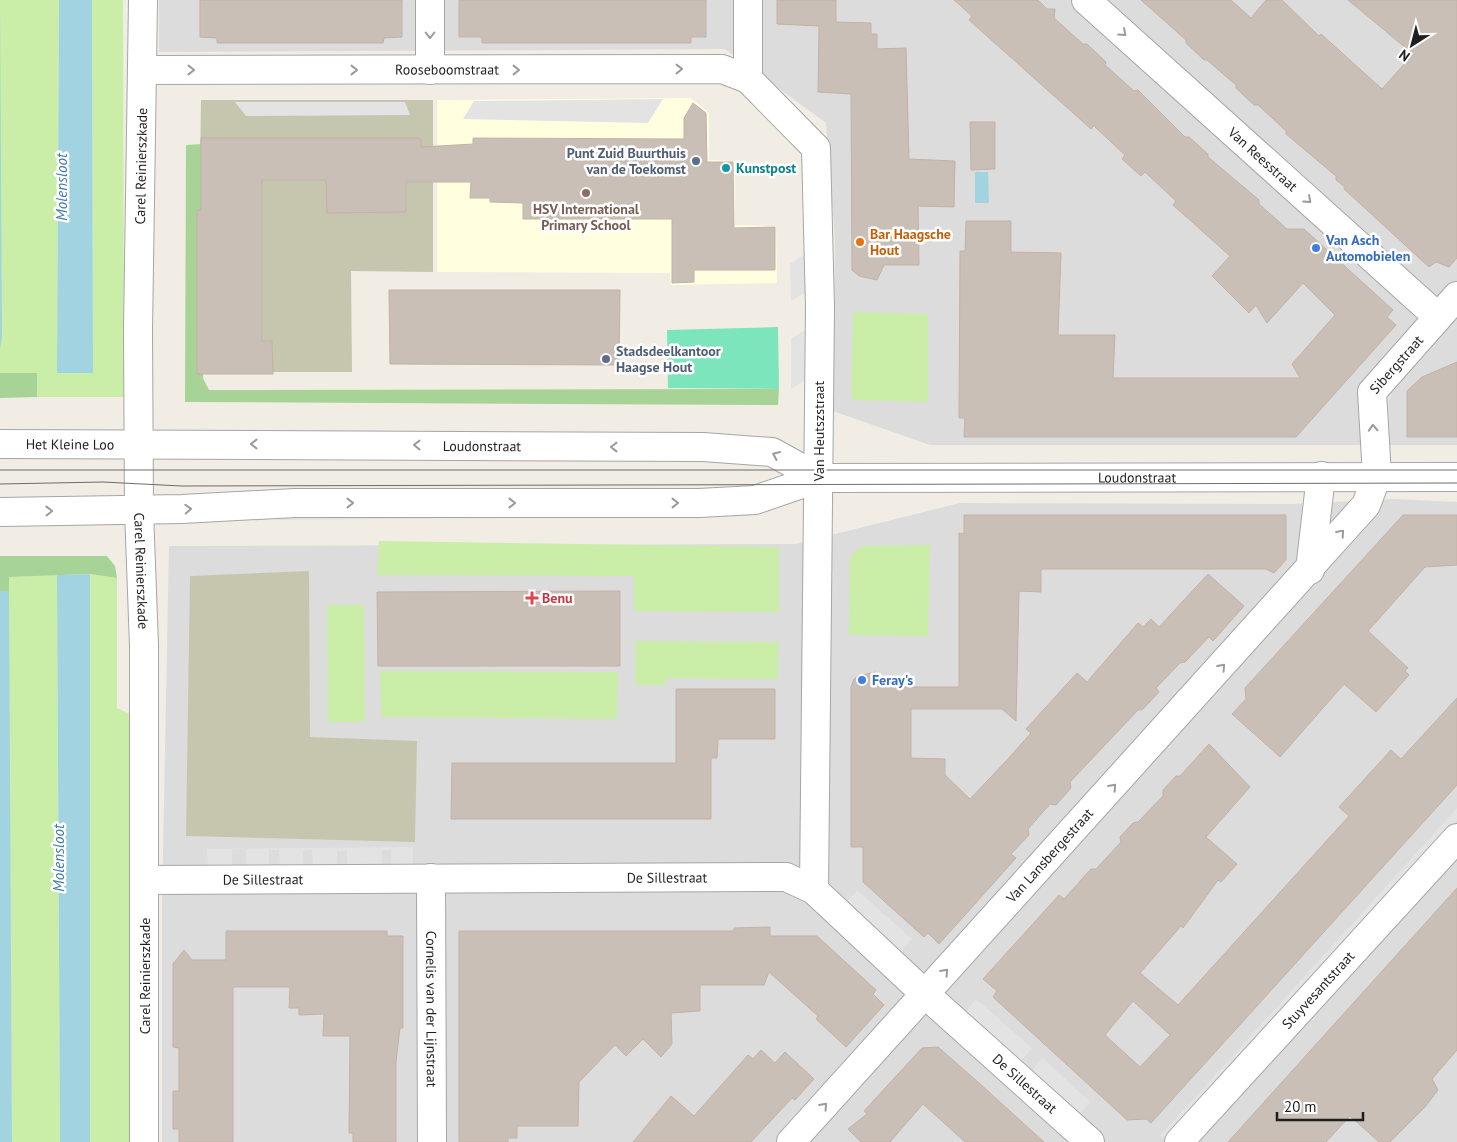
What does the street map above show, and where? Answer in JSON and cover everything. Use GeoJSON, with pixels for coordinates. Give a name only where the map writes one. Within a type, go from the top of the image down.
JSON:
{"type":"FeatureCollection","features":[{"type":"Feature","properties":{"kind":"street","name":"Carel Reinierszkade"},"geometry":{"type":"LineString","coordinates":[[143,0],[138,330],[139,510],[144,646],[144,1142]]}},
{"type":"Feature","properties":{"kind":"street"},"geometry":{"type":"LineString","coordinates":[[430,0],[430,70]]}},
{"type":"Feature","properties":{"kind":"street"},"geometry":{"type":"LineString","coordinates":[[748,0],[748,78]]}},
{"type":"Feature","properties":{"kind":"street","name":"Van Reesstraat"},"geometry":{"type":"LineString","coordinates":[[1086,0],[1438,317]]}},
{"type":"Feature","properties":{"kind":"street","name":"Rooseboomstraat"},"geometry":{"type":"LineString","coordinates":[[142,70],[722,69],[748,78]]}},
{"type":"Feature","properties":{"kind":"street","name":"Van Heutszstraat"},"geometry":{"type":"LineString","coordinates":[[748,78],[816,148],[820,308],[814,890]]}},
{"type":"Feature","properties":{"kind":"street","name":"Sibergstraat"},"geometry":{"type":"LineString","coordinates":[[1377,476],[1372,392],[1457,296]]}},
{"type":"Feature","properties":{"kind":"street","name":"Het Kleine Loo"},"geometry":{"type":"LineString","coordinates":[[0,444],[139,444]]}},
{"type":"Feature","properties":{"kind":"street","name":"Loudonstraat"},"geometry":{"type":"LineString","coordinates":[[139,444],[703,447],[772,452],[819,478]]}},
{"type":"Feature","properties":{"kind":"street"},"geometry":{"type":"LineString","coordinates":[[1310,570],[1321,476]]}},
{"type":"Feature","properties":{"kind":"street","name":"Van Lansbergestraat"},"geometry":{"type":"LineString","coordinates":[[791,1142],[1310,570],[1366,505],[1377,476]]}},
{"type":"Feature","properties":{"kind":"street","name":"Loudonstraat"},"geometry":{"type":"LineString","coordinates":[[139,510],[295,503],[699,502],[755,500],[819,478],[1457,477]]}},
{"type":"Feature","properties":{"kind":"street"},"geometry":{"type":"LineString","coordinates":[[0,512],[139,510]]}},
{"type":"Feature","properties":{"kind":"street","name":"Stuyvesantstraat"},"geometry":{"type":"LineString","coordinates":[[1179,1142],[1457,838]]}},
{"type":"Feature","properties":{"kind":"street","name":"De Sillestraat"},"geometry":{"type":"LineString","coordinates":[[145,880],[786,877],[814,890],[925,994],[1090,1142]]}},
{"type":"Feature","properties":{"kind":"street","name":"Cornelis van der Lijnstraat"},"geometry":{"type":"LineString","coordinates":[[431,878],[432,1142]]}},
{"type":"Feature","properties":{"kind":"shaded area"},"geometry":{"type":"Polygon","coordinates":[[[159,0],[1457,0],[1457,445],[930,445],[833,411],[835,239],[826,123],[725,49],[159,52],[159,0]]]}},
{"type":"Feature","properties":{"kind":"shaded area","name":"HSV International Primary School"},"geometry":{"type":"Polygon","coordinates":[[[691,98],[709,113],[709,160],[735,161],[735,225],[776,226],[777,283],[671,285],[670,273],[437,272],[437,100],[691,98]]]}},
{"type":"Feature","properties":{"kind":"shaded area"},"geometry":{"type":"Polygon","coordinates":[[[663,99],[648,123],[463,119],[474,101],[663,99]]]}},
{"type":"Feature","properties":{"kind":"shaded area"},"geometry":{"type":"Polygon","coordinates":[[[201,100],[433,100],[433,272],[351,271],[352,372],[197,372],[201,100]]]}},
{"type":"Feature","properties":{"kind":"shaded area"},"geometry":{"type":"Polygon","coordinates":[[[235,102],[405,102],[410,115],[246,116],[235,102]]]}},
{"type":"Feature","properties":{"kind":"shaded area"},"geometry":{"type":"Polygon","coordinates":[[[807,253],[808,291],[791,301],[790,264],[807,253]]]}},
{"type":"Feature","properties":{"kind":"shaded area"},"geometry":{"type":"Polygon","coordinates":[[[1457,309],[1457,320],[1392,393],[1389,402],[1390,433],[1382,433],[1386,389],[1457,309]]]}},
{"type":"Feature","properties":{"kind":"shaded area"},"geometry":{"type":"Polygon","coordinates":[[[808,328],[807,379],[791,389],[791,339],[808,328]]]}},
{"type":"Feature","properties":{"kind":"shaded area"},"geometry":{"type":"Polygon","coordinates":[[[1394,499],[1457,502],[1457,1142],[162,1142],[162,904],[169,546],[795,544],[960,503],[1294,504],[1394,499]]]}},
{"type":"Feature","properties":{"kind":"shaded area"},"geometry":{"type":"Polygon","coordinates":[[[749,508],[750,516],[276,520],[276,513],[749,508]]]}},
{"type":"Feature","properties":{"kind":"shaded area"},"geometry":{"type":"Polygon","coordinates":[[[309,571],[310,737],[417,741],[415,842],[186,836],[190,576],[309,571]]]}},
{"type":"Feature","properties":{"kind":"shaded area"},"geometry":{"type":"Polygon","coordinates":[[[1457,808],[1457,820],[1166,1141],[1160,1136],[1457,808]]]}},
{"type":"Feature","properties":{"kind":"shaded area"},"geometry":{"type":"Polygon","coordinates":[[[413,847],[413,866],[391,866],[391,850],[382,850],[382,866],[347,867],[347,851],[337,851],[337,867],[313,867],[312,850],[303,851],[303,866],[280,866],[279,850],[269,850],[269,866],[246,866],[246,849],[232,849],[232,865],[208,865],[207,849],[413,847]]]}},
{"type":"Feature","properties":{"kind":"shaded area"},"geometry":{"type":"Polygon","coordinates":[[[857,890],[912,939],[900,954],[844,905],[857,890]]]}},
{"type":"Feature","properties":{"kind":"shaded area"},"geometry":{"type":"Polygon","coordinates":[[[976,999],[1032,1048],[1019,1063],[964,1014],[976,999]]]}},
{"type":"Feature","properties":{"kind":"shaded area"},"geometry":{"type":"Polygon","coordinates":[[[1043,1058],[1090,1102],[1078,1116],[1030,1073],[1043,1058]]]}},
{"type":"Feature","properties":{"kind":"green space"},"geometry":{"type":"Polygon","coordinates":[[[0,0],[59,0],[57,373],[93,373],[92,0],[123,0],[124,397],[37,397],[37,373],[0,373],[0,0]]]}},
{"type":"Feature","properties":{"kind":"green space"},"geometry":{"type":"Polygon","coordinates":[[[203,144],[203,378],[209,390],[779,389],[778,405],[185,402],[186,145],[203,144]]]}},
{"type":"Feature","properties":{"kind":"green space"},"geometry":{"type":"Polygon","coordinates":[[[853,312],[928,314],[928,402],[854,400],[851,394],[853,312]]]}},
{"type":"Feature","properties":{"kind":"green space"},"geometry":{"type":"Polygon","coordinates":[[[778,327],[779,389],[668,388],[667,330],[778,327]]]}},
{"type":"Feature","properties":{"kind":"green space"},"geometry":{"type":"Polygon","coordinates":[[[0,373],[37,373],[37,397],[0,398],[0,373]]]}},
{"type":"Feature","properties":{"kind":"green space"},"geometry":{"type":"Polygon","coordinates":[[[379,541],[779,547],[779,612],[634,611],[634,576],[377,575],[379,541]]]}},
{"type":"Feature","properties":{"kind":"green space"},"geometry":{"type":"Polygon","coordinates":[[[930,545],[928,636],[849,635],[850,556],[863,546],[930,545]]]}},
{"type":"Feature","properties":{"kind":"green space"},"geometry":{"type":"Polygon","coordinates":[[[0,556],[107,556],[115,566],[117,578],[90,574],[9,577],[9,591],[0,591],[0,556]]]}},
{"type":"Feature","properties":{"kind":"green space"},"geometry":{"type":"Polygon","coordinates":[[[90,574],[117,578],[117,708],[130,714],[129,1142],[90,1142],[90,574]]]}},
{"type":"Feature","properties":{"kind":"green space"},"geometry":{"type":"Polygon","coordinates":[[[57,575],[60,1142],[12,1142],[8,577],[57,575]]]}},
{"type":"Feature","properties":{"kind":"green space"},"geometry":{"type":"Polygon","coordinates":[[[327,605],[364,605],[365,722],[328,722],[327,605]]]}},
{"type":"Feature","properties":{"kind":"green space"},"geometry":{"type":"Polygon","coordinates":[[[635,641],[779,642],[778,679],[666,678],[666,685],[635,685],[635,641]]]}},
{"type":"Feature","properties":{"kind":"green space"},"geometry":{"type":"Polygon","coordinates":[[[380,671],[618,672],[617,719],[381,717],[380,671]]]}},
{"type":"Feature","properties":{"kind":"water"},"geometry":{"type":"Polygon","coordinates":[[[0,0],[2,336],[0,349],[0,0]]]}},
{"type":"Feature","properties":{"kind":"water","name":"Molensloot"},"geometry":{"type":"Polygon","coordinates":[[[59,0],[92,0],[93,373],[57,373],[59,0]]]}},
{"type":"Feature","properties":{"kind":"water"},"geometry":{"type":"Polygon","coordinates":[[[975,172],[988,172],[989,203],[975,203],[975,172]]]}},
{"type":"Feature","properties":{"kind":"water","name":"Molensloot"},"geometry":{"type":"Polygon","coordinates":[[[90,574],[90,1142],[60,1142],[57,575],[90,574]]]}},
{"type":"Feature","properties":{"kind":"water"},"geometry":{"type":"Polygon","coordinates":[[[0,591],[9,591],[12,1142],[0,1142],[0,591]]]}},
{"type":"Feature","properties":{"kind":"building"},"geometry":{"type":"Polygon","coordinates":[[[200,0],[402,0],[402,37],[384,38],[383,43],[217,43],[217,38],[200,37],[200,0]]]}},
{"type":"Feature","properties":{"kind":"building"},"geometry":{"type":"Polygon","coordinates":[[[459,0],[706,0],[706,37],[691,37],[691,43],[482,43],[482,37],[459,37],[459,0]]]}},
{"type":"Feature","properties":{"kind":"building"},"geometry":{"type":"Polygon","coordinates":[[[777,0],[836,0],[836,22],[871,23],[871,34],[877,34],[877,49],[906,48],[909,159],[955,161],[954,207],[918,206],[919,265],[884,265],[877,280],[859,276],[852,270],[851,94],[818,92],[819,26],[777,24],[777,0]]]}},
{"type":"Feature","properties":{"kind":"building"},"geometry":{"type":"Polygon","coordinates":[[[954,0],[1038,0],[1047,9],[1055,9],[1054,18],[1083,44],[1087,44],[1106,62],[1105,65],[1134,91],[1138,90],[1185,137],[1189,137],[1208,154],[1208,157],[1259,200],[1259,204],[1287,229],[1304,229],[1393,310],[1387,317],[1396,325],[1296,437],[964,437],[965,418],[959,418],[960,251],[965,251],[966,221],[1011,221],[1011,252],[1061,253],[1058,335],[1115,335],[1113,378],[1300,378],[1292,364],[1335,315],[1303,283],[1267,323],[1256,305],[1249,313],[1212,276],[1230,256],[1173,205],[1176,201],[1145,172],[1141,176],[1122,159],[1125,155],[1094,126],[1091,129],[969,20],[972,16],[954,0]]]}},
{"type":"Feature","properties":{"kind":"building"},"geometry":{"type":"Polygon","coordinates":[[[1141,0],[1231,0],[1251,18],[1266,0],[1282,0],[1319,36],[1321,34],[1382,89],[1413,54],[1348,0],[1457,0],[1457,258],[1449,267],[1436,262],[1429,267],[1344,189],[1345,187],[1336,180],[1336,176],[1286,134],[1286,131],[1258,105],[1254,105],[1236,88],[1236,85],[1207,60],[1204,60],[1186,43],[1186,40],[1141,0]]]}},
{"type":"Feature","properties":{"kind":"building"},"geometry":{"type":"Polygon","coordinates":[[[693,103],[706,113],[707,162],[733,162],[734,228],[775,227],[775,270],[694,270],[694,282],[672,283],[672,219],[523,219],[523,203],[490,202],[490,198],[470,198],[471,182],[406,182],[406,212],[327,213],[326,180],[262,180],[262,341],[272,341],[273,374],[197,374],[197,210],[201,210],[201,138],[421,138],[421,147],[473,144],[473,138],[684,139],[684,118],[693,103]]]}},
{"type":"Feature","properties":{"kind":"building"},"geometry":{"type":"Polygon","coordinates":[[[970,122],[995,122],[995,169],[971,170],[970,122]]]}},
{"type":"Feature","properties":{"kind":"building"},"geometry":{"type":"Polygon","coordinates":[[[389,290],[620,290],[619,365],[390,364],[389,290]]]}},
{"type":"Feature","properties":{"kind":"building"},"geometry":{"type":"Polygon","coordinates":[[[1457,362],[1457,437],[1407,437],[1407,391],[1422,377],[1457,362]]]}},
{"type":"Feature","properties":{"kind":"building"},"geometry":{"type":"Polygon","coordinates":[[[964,515],[1286,515],[1286,560],[1274,573],[1266,569],[1041,569],[1041,592],[1019,591],[1016,721],[1002,709],[911,709],[911,758],[945,759],[945,775],[970,799],[1031,733],[1026,729],[1077,673],[1087,682],[1138,623],[1143,627],[1151,619],[1159,627],[1208,574],[1244,606],[1213,641],[1209,637],[1185,662],[1180,663],[1156,688],[1159,692],[1142,710],[1138,710],[1070,782],[1071,788],[1056,805],[1050,804],[1028,829],[1029,835],[1011,854],[1016,858],[939,944],[928,933],[924,937],[863,882],[863,847],[851,847],[851,687],[854,679],[858,676],[876,672],[885,687],[959,687],[959,533],[964,534],[964,515]]]}},
{"type":"Feature","properties":{"kind":"building"},"geometry":{"type":"Polygon","coordinates":[[[1403,515],[1457,515],[1457,565],[1425,567],[1368,631],[1408,668],[1405,671],[1409,675],[1376,712],[1344,684],[1280,757],[1232,714],[1246,699],[1245,688],[1403,515]]]}},
{"type":"Feature","properties":{"kind":"building"},"geometry":{"type":"Polygon","coordinates":[[[620,591],[620,666],[378,666],[377,592],[620,591]]]}},
{"type":"Feature","properties":{"kind":"building"},"geometry":{"type":"Polygon","coordinates":[[[676,689],[775,689],[775,739],[718,739],[717,758],[711,758],[711,819],[451,819],[452,763],[676,763],[676,689]]]}},
{"type":"Feature","properties":{"kind":"building"},"geometry":{"type":"Polygon","coordinates":[[[1457,698],[1457,785],[1151,1123],[1146,1119],[1127,1120],[993,997],[997,991],[983,979],[1059,895],[1064,899],[1091,869],[1096,869],[1121,842],[1120,837],[1133,823],[1138,822],[1163,796],[1163,790],[1176,776],[1180,776],[1209,744],[1250,787],[1206,837],[1237,864],[1221,882],[1218,880],[1183,928],[1181,926],[1140,973],[1178,1005],[1349,816],[1339,807],[1391,750],[1401,759],[1457,698]],[[1133,1001],[1105,1035],[1140,1067],[1170,1035],[1133,1001]]]}},
{"type":"Feature","properties":{"kind":"building"},"geometry":{"type":"Polygon","coordinates":[[[1457,888],[1457,1050],[1432,1079],[1438,1090],[1425,1107],[1390,1142],[1379,1142],[1350,1116],[1326,1142],[1228,1142],[1457,888]]]}},
{"type":"Feature","properties":{"kind":"building"},"geometry":{"type":"Polygon","coordinates":[[[770,927],[770,936],[817,936],[876,990],[873,994],[884,1005],[846,1047],[816,1019],[818,1016],[769,972],[764,985],[700,985],[700,1011],[671,1013],[672,1044],[661,1057],[643,1039],[626,1056],[615,1045],[579,1082],[578,1126],[517,1126],[517,1138],[508,1138],[508,1142],[459,1142],[459,931],[734,931],[734,928],[770,927]]]}},
{"type":"Feature","properties":{"kind":"building"},"geometry":{"type":"Polygon","coordinates":[[[226,931],[387,931],[387,936],[403,936],[403,1028],[400,1028],[396,1062],[396,1142],[353,1142],[353,1133],[349,1133],[350,1036],[323,1036],[324,1014],[299,1015],[299,1008],[289,1008],[290,987],[233,987],[233,1142],[179,1142],[179,1129],[173,1129],[173,1091],[179,1091],[179,1048],[173,1047],[173,964],[184,950],[192,960],[226,960],[226,931]]]}},
{"type":"Feature","properties":{"kind":"building"},"geometry":{"type":"Polygon","coordinates":[[[938,1047],[1044,1142],[965,1142],[923,1104],[890,1142],[861,1142],[848,1129],[867,1114],[864,1111],[922,1048],[938,1047]]]}},
{"type":"Feature","properties":{"kind":"building"},"geometry":{"type":"Polygon","coordinates":[[[761,1050],[775,1063],[785,1052],[814,1079],[795,1100],[792,1098],[751,1142],[633,1142],[671,1096],[694,1116],[748,1055],[753,1059],[761,1050]]]}},
{"type":"Feature","properties":{"kind":"tram line"},"geometry":{"type":"LineString","coordinates":[[0,470],[1457,470]]}},
{"type":"Feature","properties":{"kind":"tram line"},"geometry":{"type":"LineString","coordinates":[[0,484],[103,482],[182,486],[1457,483]]}},
{"type":"Feature","properties":{"kind":"place","name":"Punt Zuid Buurthuis van de Toekomst"},"geometry":{"type":"Point","coordinates":[696,161]}},
{"type":"Feature","properties":{"kind":"place","name":"Kunstpost"},"geometry":{"type":"Point","coordinates":[726,168]}},
{"type":"Feature","properties":{"kind":"place","name":"HSV International Primary School"},"geometry":{"type":"Point","coordinates":[586,193]}},
{"type":"Feature","properties":{"kind":"place","name":"Bar Haagsche Hout"},"geometry":{"type":"Point","coordinates":[860,242]}},
{"type":"Feature","properties":{"kind":"place","name":"Van Asch Automobielen"},"geometry":{"type":"Point","coordinates":[1316,248]}},
{"type":"Feature","properties":{"kind":"place","name":"Stadsdeelkantoor Haagse Hout"},"geometry":{"type":"Point","coordinates":[606,359]}},
{"type":"Feature","properties":{"kind":"place","name":"Benu"},"geometry":{"type":"Point","coordinates":[532,598]}},
{"type":"Feature","properties":{"kind":"place","name":"Feray's"},"geometry":{"type":"Point","coordinates":[862,680]}}]}
